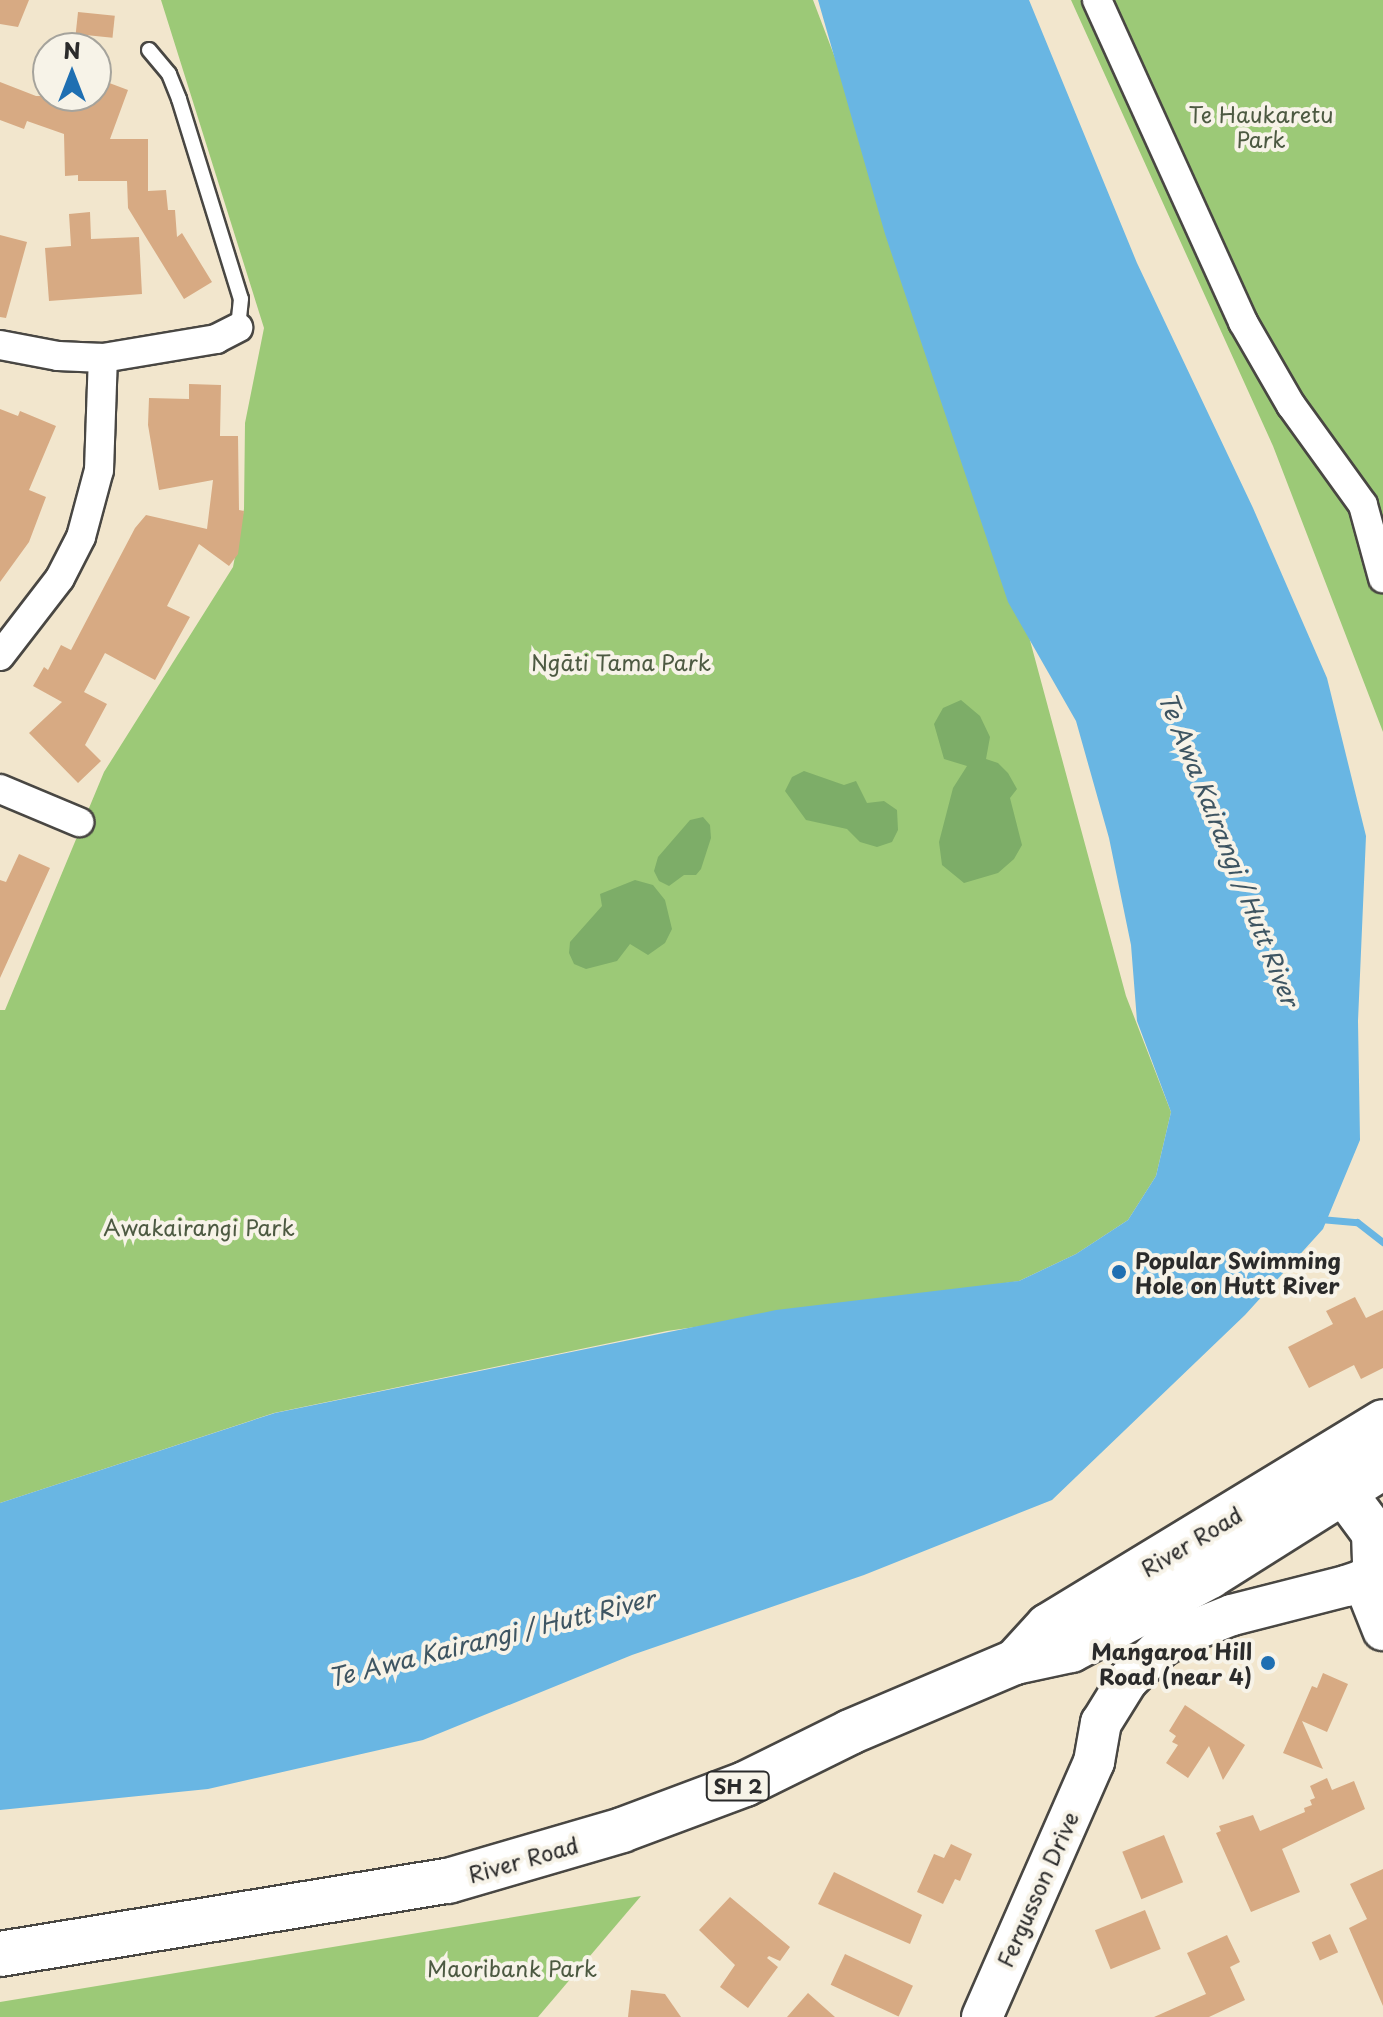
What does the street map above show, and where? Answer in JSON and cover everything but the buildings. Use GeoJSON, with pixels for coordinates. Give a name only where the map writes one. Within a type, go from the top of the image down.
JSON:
{"type":"FeatureCollection","features":[{"type":"Feature","properties":{"kind":"highway","name":"River Road"},"geometry":{"type":"LineString","coordinates":[[0,1954],[448,1881],[622,1830],[745,1784],[850,1732],[1015,1662],[1071,1650],[1118,1626],[1210,1576],[1345,1494],[1381,1440]]}},
{"type":"Feature","properties":{"kind":"highway","name":"River Road"},"geometry":{"type":"LineString","coordinates":[[1015,1662],[1048,1626],[1381,1440]]}},
{"type":"Feature","properties":{"kind":"highway"},"geometry":{"type":"LineString","coordinates":[[1345,1494],[1374,1533],[1377,1592]]}},
{"type":"Feature","properties":{"kind":"main road","name":"Fergusson Drive"},"geometry":{"type":"LineString","coordinates":[[982,2017],[1094,1762],[1101,1723],[1127,1681],[1161,1647],[1181,1635],[1232,1615],[1377,1592]]}},
{"type":"Feature","properties":{"kind":"street"},"geometry":{"type":"LineString","coordinates":[[1097,0],[1243,322],[1291,405],[1363,505],[1383,578]]}},
{"type":"Feature","properties":{"kind":"street"},"geometry":{"type":"LineString","coordinates":[[0,345],[58,356],[103,358],[216,339],[238,328]]}},
{"type":"Feature","properties":{"kind":"street"},"geometry":{"type":"LineString","coordinates":[[0,656],[43,602],[81,537],[99,470],[103,358]]}},
{"type":"Feature","properties":{"kind":"street"},"geometry":{"type":"LineString","coordinates":[[0,789],[79,822]]}},
{"type":"Feature","properties":{"kind":"lane"},"geometry":{"type":"LineString","coordinates":[[149,50],[169,74],[179,99],[241,299],[238,328]]}},
{"type":"Feature","properties":{"kind":"green space","name":"Ngāti Tama Park"},"geometry":{"type":"Polygon","coordinates":[[[161,0],[813,0],[964,396],[1126,996],[1171,1112],[1156,1176],[1128,1220],[1076,1254],[1019,1281],[667,1331],[274,1413],[0,1503],[0,1010],[5,1010],[104,772],[233,567],[244,509],[245,423],[264,328],[161,0]]]}},
{"type":"Feature","properties":{"kind":"green space","name":"Te Haukaretu Park"},"geometry":{"type":"Polygon","coordinates":[[[1071,0],[1383,0],[1383,732],[1273,446],[1071,0]]]}},
{"type":"Feature","properties":{"kind":"green space"},"geometry":{"type":"Polygon","coordinates":[[[961,700],[980,716],[990,737],[986,759],[998,763],[1017,789],[1010,798],[1022,845],[1014,859],[998,873],[964,883],[942,865],[939,842],[953,788],[967,766],[944,759],[934,724],[943,708],[961,700]]]}},
{"type":"Feature","properties":{"kind":"green space"},"geometry":{"type":"Polygon","coordinates":[[[804,771],[844,785],[856,781],[867,803],[884,801],[897,810],[898,830],[892,842],[877,847],[860,842],[847,829],[806,820],[785,791],[792,777],[804,771]]]}},
{"type":"Feature","properties":{"kind":"green space"},"geometry":{"type":"Polygon","coordinates":[[[703,817],[710,825],[711,838],[701,869],[696,875],[684,875],[669,886],[659,881],[654,871],[658,857],[690,820],[703,817]]]}},
{"type":"Feature","properties":{"kind":"green space"},"geometry":{"type":"Polygon","coordinates":[[[635,880],[653,885],[665,900],[672,929],[665,943],[648,955],[630,944],[617,961],[586,969],[574,964],[569,953],[570,942],[602,906],[600,894],[635,880]]]}},
{"type":"Feature","properties":{"kind":"green space","name":"Maoribank Park"},"geometry":{"type":"Polygon","coordinates":[[[641,1896],[538,2017],[0,2017],[0,2002],[641,1896]]]}},
{"type":"Feature","properties":{"kind":"water","name":"Te Awa Kairangi / Hutt River"},"geometry":{"type":"Polygon","coordinates":[[[818,0],[1029,0],[1137,263],[1253,508],[1327,678],[1366,836],[1358,1021],[1360,1140],[1323,1229],[1245,1315],[1052,1500],[864,1575],[632,1655],[423,1740],[208,1789],[0,1810],[0,1503],[275,1413],[776,1310],[1019,1281],[1076,1254],[1128,1220],[1156,1176],[1171,1112],[1137,1021],[1131,945],[1109,838],[1076,721],[1008,602],[885,234],[818,0]]]}},
{"type":"Feature","properties":{"kind":"waterway"},"geometry":{"type":"LineString","coordinates":[[1320,1219],[1357,1222],[1383,1242]]}},
{"type":"Feature","properties":{"kind":"place","name":"Popular Swimming Hole on Hutt River"},"geometry":{"type":"Point","coordinates":[1119,1272]}},
{"type":"Feature","properties":{"kind":"place","name":"Mangaroa Hill Road (near 4)"},"geometry":{"type":"Point","coordinates":[1268,1663]}},
{"type":"Feature","properties":{"kind":"park label","name":"Awakairangi Park"},"geometry":{"type":"Point","coordinates":[199,1227]}}]}
